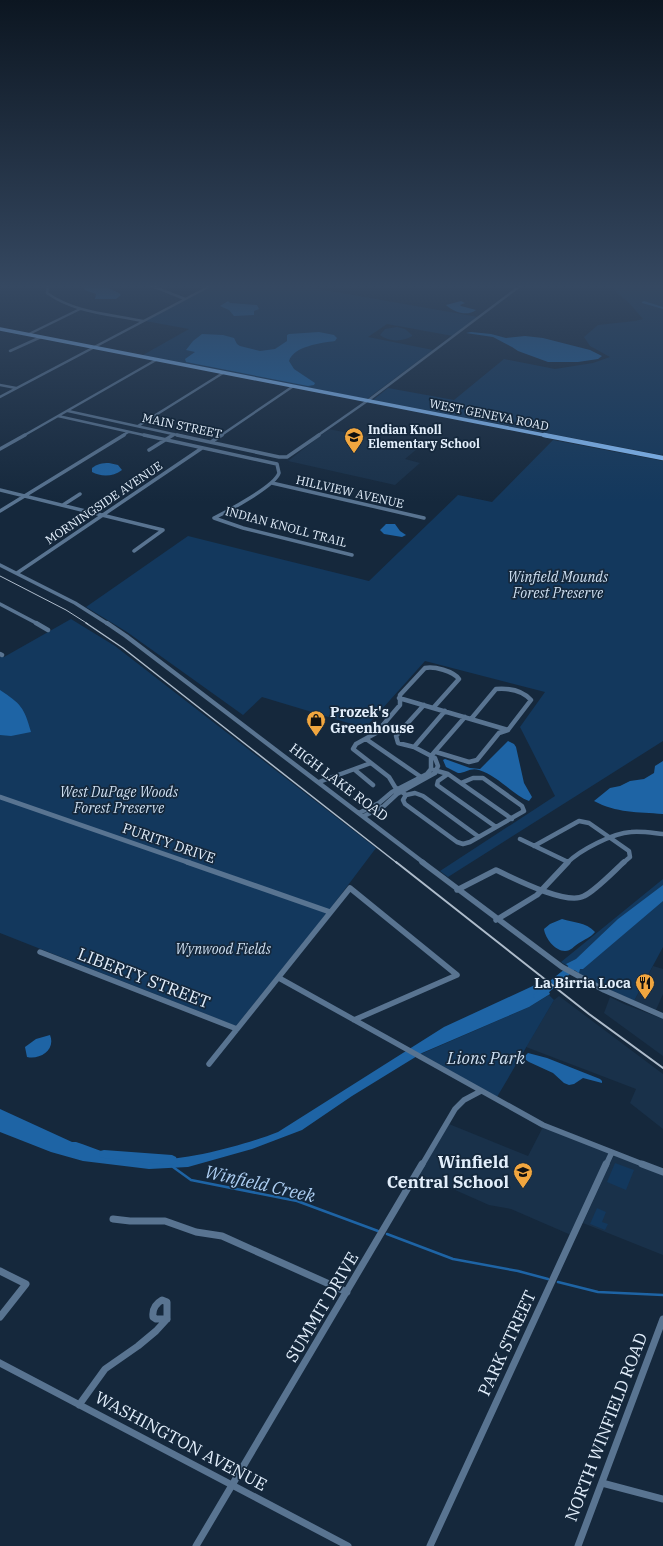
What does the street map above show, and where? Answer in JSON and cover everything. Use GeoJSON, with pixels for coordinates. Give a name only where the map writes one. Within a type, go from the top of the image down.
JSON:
{"type":"FeatureCollection","features":[{"type":"Feature","properties":{"kind":"main road","name":"WEST GENEVA ROAD"},"geometry":{"type":"LineString","coordinates":[[147,358],[663,458]]}},
{"type":"Feature","properties":{"kind":"street"},"geometry":{"type":"LineString","coordinates":[[0,397],[72,358]]}},
{"type":"Feature","properties":{"kind":"street"},"geometry":{"type":"LineString","coordinates":[[366,401],[423,358]]}},
{"type":"Feature","properties":{"kind":"street"},"geometry":{"type":"LineString","coordinates":[[0,449],[156,360]]}},
{"type":"Feature","properties":{"kind":"street"},"geometry":{"type":"LineString","coordinates":[[138,426],[223,373]]}},
{"type":"Feature","properties":{"kind":"street"},"geometry":{"type":"LineString","coordinates":[[0,385],[16,388]]}},
{"type":"Feature","properties":{"kind":"street"},"geometry":{"type":"LineString","coordinates":[[211,442],[292,387]]}},
{"type":"Feature","properties":{"kind":"street","name":"MAIN STREET"},"geometry":{"type":"LineString","coordinates":[[68,411],[279,457],[292,455],[366,401]]}},
{"type":"Feature","properties":{"kind":"street","name":"MAIN STREET"},"geometry":{"type":"LineString","coordinates":[[58,416],[277,464],[280,469],[279,476],[272,483]]}},
{"type":"Feature","properties":{"kind":"street"},"geometry":{"type":"LineString","coordinates":[[0,511],[128,432]]}},
{"type":"Feature","properties":{"kind":"street"},"geometry":{"type":"LineString","coordinates":[[149,450],[174,434]]}},
{"type":"Feature","properties":{"kind":"street","name":"MORNINGSIDE AVENUE"},"geometry":{"type":"LineString","coordinates":[[17,573],[202,448]]}},
{"type":"Feature","properties":{"kind":"street","name":"INDIAN KNOLL TRAIL"},"geometry":{"type":"LineString","coordinates":[[272,483],[236,507],[214,518],[243,528],[352,555]]}},
{"type":"Feature","properties":{"kind":"street","name":"HILLVIEW AVENUE"},"geometry":{"type":"LineString","coordinates":[[272,483],[424,518]]}},
{"type":"Feature","properties":{"kind":"street"},"geometry":{"type":"LineString","coordinates":[[0,490],[163,530],[134,551]]}},
{"type":"Feature","properties":{"kind":"street"},"geometry":{"type":"LineString","coordinates":[[64,505],[80,494]]}},
{"type":"Feature","properties":{"kind":"street","name":"HIGH LAKE ROAD"},"geometry":{"type":"LineString","coordinates":[[0,565],[75,603],[113,626],[359,812],[496,920],[564,969],[610,994],[663,1016]]}},
{"type":"Feature","properties":{"kind":"street"},"geometry":{"type":"LineString","coordinates":[[0,604],[48,630]]}},
{"type":"Feature","properties":{"kind":"street"},"geometry":{"type":"LineString","coordinates":[[434,707],[459,679],[456,675],[431,667],[425,668],[400,695],[400,705],[376,733],[356,744],[353,749],[389,777],[395,787],[402,792],[405,804],[457,842],[466,843],[523,813],[524,808],[485,780],[473,778],[461,783]]}},
{"type":"Feature","properties":{"kind":"street"},"geometry":{"type":"LineString","coordinates":[[436,752],[469,762],[477,760],[499,732],[508,730],[531,700],[528,695],[502,688],[496,689],[471,719]]}},
{"type":"Feature","properties":{"kind":"street"},"geometry":{"type":"LineString","coordinates":[[399,698],[434,707],[508,730]]}},
{"type":"Feature","properties":{"kind":"street"},"geometry":{"type":"LineString","coordinates":[[364,816],[384,806],[402,792],[429,778],[436,770],[437,763],[435,758],[414,748],[398,743],[396,736],[424,705]]}},
{"type":"Feature","properties":{"kind":"street"},"geometry":{"type":"LineString","coordinates":[[414,748],[445,711]]}},
{"type":"Feature","properties":{"kind":"street"},"geometry":{"type":"LineString","coordinates":[[402,792],[430,769],[431,756],[465,717]]}},
{"type":"Feature","properties":{"kind":"street"},"geometry":{"type":"LineString","coordinates":[[366,739],[421,777]]}},
{"type":"Feature","properties":{"kind":"street"},"geometry":{"type":"LineString","coordinates":[[319,782],[371,763]]}},
{"type":"Feature","properties":{"kind":"street"},"geometry":{"type":"LineString","coordinates":[[430,769],[448,774],[512,819]]}},
{"type":"Feature","properties":{"kind":"street"},"geometry":{"type":"LineString","coordinates":[[354,770],[373,785]]}},
{"type":"Feature","properties":{"kind":"street"},"geometry":{"type":"LineString","coordinates":[[448,774],[438,781],[437,785],[496,828]]}},
{"type":"Feature","properties":{"kind":"street"},"geometry":{"type":"LineString","coordinates":[[359,812],[379,803],[389,794],[402,792],[415,793],[423,796],[479,837]]}},
{"type":"Feature","properties":{"kind":"street","name":"PURITY DRIVE"},"geometry":{"type":"LineString","coordinates":[[0,797],[330,912]]}},
{"type":"Feature","properties":{"kind":"street"},"geometry":{"type":"LineString","coordinates":[[457,890],[496,870],[541,891],[574,898],[583,897],[630,857],[629,851],[610,837],[589,823],[579,821],[534,846]]}},
{"type":"Feature","properties":{"kind":"street"},"geometry":{"type":"LineString","coordinates":[[496,920],[533,898],[568,862],[578,854],[610,837],[630,832],[663,834]]}},
{"type":"Feature","properties":{"kind":"street"},"geometry":{"type":"LineString","coordinates":[[520,839],[568,862]]}},
{"type":"Feature","properties":{"kind":"street"},"geometry":{"type":"LineString","coordinates":[[209,1064],[350,888],[457,975],[354,1020]]}},
{"type":"Feature","properties":{"kind":"street","name":"LIBERTY STREET"},"geometry":{"type":"LineString","coordinates":[[40,952],[237,1029]]}},
{"type":"Feature","properties":{"kind":"street"},"geometry":{"type":"LineString","coordinates":[[279,978],[543,1125],[663,1172]]}},
{"type":"Feature","properties":{"kind":"street","name":"SUMMIT DRIVE"},"geometry":{"type":"LineString","coordinates":[[196,1546],[455,1110],[464,1100],[481,1091]]}},
{"type":"Feature","properties":{"kind":"street","name":"PARK STREET"},"geometry":{"type":"LineString","coordinates":[[430,1546],[612,1152]]}},
{"type":"Feature","properties":{"kind":"street"},"geometry":{"type":"LineString","coordinates":[[113,1219],[130,1221],[165,1221],[196,1232],[222,1236],[347,1292]]}},
{"type":"Feature","properties":{"kind":"street"},"geometry":{"type":"LineString","coordinates":[[0,1271],[26,1284],[0,1317]]}},
{"type":"Feature","properties":{"kind":"street"},"geometry":{"type":"LineString","coordinates":[[79,1405],[104,1369],[138,1346],[156,1331],[167,1319]]}},
{"type":"Feature","properties":{"kind":"street","name":"NORTH WINFIELD ROAD"},"geometry":{"type":"LineString","coordinates":[[578,1546],[663,1319]]}},
{"type":"Feature","properties":{"kind":"street","name":"WASHINGTON AVENUE"},"geometry":{"type":"LineString","coordinates":[[0,1363],[348,1546]]}},
{"type":"Feature","properties":{"kind":"street"},"geometry":{"type":"LineString","coordinates":[[602,1483],[663,1499]]}},
{"type":"Feature","properties":{"kind":"shaded area"},"geometry":{"type":"Polygon","coordinates":[[[291,358],[289,361],[294,369],[315,383],[314,385],[308,386],[186,362],[185,359],[291,358]]]}},
{"type":"Feature","properties":{"kind":"shaded area"},"geometry":{"type":"Polygon","coordinates":[[[537,358],[599,358],[578,362],[548,362],[537,358]]]}},
{"type":"Feature","properties":{"kind":"shaded area","name":"Indian Knoll Elementary School"},"geometry":{"type":"Polygon","coordinates":[[[329,429],[418,448],[405,459],[420,463],[395,485],[288,461],[329,429]]]}},
{"type":"Feature","properties":{"kind":"shaded area"},"geometry":{"type":"Polygon","coordinates":[[[109,463],[118,465],[122,470],[107,476],[92,472],[92,468],[109,463]]]}},
{"type":"Feature","properties":{"kind":"shaded area"},"geometry":{"type":"Polygon","coordinates":[[[386,524],[395,524],[400,531],[406,535],[402,537],[384,534],[380,530],[386,524]]]}},
{"type":"Feature","properties":{"kind":"shaded area"},"geometry":{"type":"Polygon","coordinates":[[[0,690],[13,699],[24,711],[31,732],[11,736],[0,735],[0,690]]]}},
{"type":"Feature","properties":{"kind":"shaded area"},"geometry":{"type":"Polygon","coordinates":[[[508,741],[516,747],[524,783],[532,797],[529,801],[499,780],[486,773],[473,769],[458,773],[446,767],[443,760],[445,759],[470,768],[480,769],[508,741]]]}},
{"type":"Feature","properties":{"kind":"shaded area"},"geometry":{"type":"Polygon","coordinates":[[[663,761],[663,814],[619,810],[594,801],[610,788],[620,786],[630,781],[644,779],[654,773],[655,766],[663,761]]]}},
{"type":"Feature","properties":{"kind":"shaded area"},"geometry":{"type":"Polygon","coordinates":[[[663,885],[663,901],[583,969],[580,969],[579,973],[566,964],[576,959],[618,919],[663,885]]]}},
{"type":"Feature","properties":{"kind":"shaded area"},"geometry":{"type":"Polygon","coordinates":[[[562,919],[588,926],[595,932],[567,951],[558,949],[546,936],[544,929],[550,924],[562,919]]]}},
{"type":"Feature","properties":{"kind":"shaded area"},"geometry":{"type":"Polygon","coordinates":[[[653,966],[663,969],[663,994],[656,1010],[634,1001],[653,966]]]}},
{"type":"Feature","properties":{"kind":"shaded area"},"geometry":{"type":"Polygon","coordinates":[[[535,985],[548,990],[550,994],[529,1007],[422,1053],[352,1096],[302,1130],[252,1149],[188,1167],[149,1169],[83,1161],[51,1152],[0,1132],[0,1109],[72,1142],[124,1158],[165,1160],[226,1149],[278,1132],[444,1027],[535,985]]]}},
{"type":"Feature","properties":{"kind":"shaded area"},"geometry":{"type":"Polygon","coordinates":[[[559,996],[663,1074],[663,1129],[630,1103],[636,1089],[526,1047],[554,1000],[559,996]]]}},
{"type":"Feature","properties":{"kind":"shaded area"},"geometry":{"type":"Polygon","coordinates":[[[610,997],[663,1019],[663,1056],[604,1013],[610,997]]]}},
{"type":"Feature","properties":{"kind":"shaded area"},"geometry":{"type":"Polygon","coordinates":[[[50,1035],[51,1045],[46,1053],[37,1057],[27,1057],[25,1047],[36,1039],[50,1035]]]}},
{"type":"Feature","properties":{"kind":"shaded area"},"geometry":{"type":"Polygon","coordinates":[[[528,1053],[547,1058],[600,1079],[602,1083],[583,1078],[574,1084],[569,1085],[564,1083],[553,1073],[526,1060],[525,1056],[528,1053]]]}},
{"type":"Feature","properties":{"kind":"shaded area","name":"Winfield Central School"},"geometry":{"type":"Polygon","coordinates":[[[449,1124],[528,1156],[543,1127],[609,1153],[571,1235],[511,1209],[489,1205],[419,1174],[449,1124]]]}},
{"type":"Feature","properties":{"kind":"shaded area"},"geometry":{"type":"Polygon","coordinates":[[[614,1155],[663,1174],[663,1255],[583,1223],[614,1155]]]}},
{"type":"Feature","properties":{"kind":"green space"},"geometry":{"type":"Polygon","coordinates":[[[159,358],[422,358],[367,399],[159,358]]]}},
{"type":"Feature","properties":{"kind":"green space"},"geometry":{"type":"Polygon","coordinates":[[[607,358],[663,358],[662,455],[373,400],[388,388],[454,400],[504,359],[555,369],[593,363],[607,358]]]}},
{"type":"Feature","properties":{"kind":"green space","name":"Winfield Mounds Forest Preserve"},"geometry":{"type":"Polygon","coordinates":[[[553,440],[663,461],[663,741],[448,877],[440,871],[555,796],[520,727],[545,692],[425,661],[365,728],[262,697],[243,715],[127,632],[86,607],[188,536],[369,581],[458,495],[492,502],[553,440]]]}},
{"type":"Feature","properties":{"kind":"green space","name":"West DuPage Woods Forest Preserve"},"geometry":{"type":"Polygon","coordinates":[[[71,619],[115,646],[376,848],[327,913],[236,1026],[0,933],[0,657],[4,657],[71,619]]]}},
{"type":"Feature","properties":{"kind":"green space"},"geometry":{"type":"Polygon","coordinates":[[[663,879],[663,947],[634,1001],[590,980],[561,962],[663,879]]]}},
{"type":"Feature","properties":{"kind":"green space","name":"Lions Park"},"geometry":{"type":"Polygon","coordinates":[[[549,995],[554,1000],[497,1097],[421,1054],[529,1007],[549,995]]]}},
{"type":"Feature","properties":{"kind":"green space"},"geometry":{"type":"Polygon","coordinates":[[[615,1163],[634,1170],[626,1190],[607,1182],[615,1163]]]}},
{"type":"Feature","properties":{"kind":"green space"},"geometry":{"type":"Polygon","coordinates":[[[597,1208],[606,1212],[602,1222],[608,1224],[605,1230],[590,1224],[597,1208]]]}},
{"type":"Feature","properties":{"kind":"waterway"},"geometry":{"type":"LineString","coordinates":[[538,996],[574,966]]}},
{"type":"Feature","properties":{"kind":"waterway"},"geometry":{"type":"LineString","coordinates":[[104,1154],[172,1160]]}},
{"type":"Feature","properties":{"kind":"waterway","name":"Winfield Creek"},"geometry":{"type":"LineString","coordinates":[[173,1167],[191,1180],[297,1201],[378,1231]]}},
{"type":"Feature","properties":{"kind":"waterway","name":"Winfield Creek"},"geometry":{"type":"LineString","coordinates":[[387,1234],[453,1259],[518,1271],[548,1279]]}},
{"type":"Feature","properties":{"kind":"waterway","name":"Winfield Creek"},"geometry":{"type":"LineString","coordinates":[[558,1282],[598,1292],[663,1295]]}},
{"type":"Feature","properties":{"kind":"railway"},"geometry":{"type":"LineString","coordinates":[[0,576],[66,610],[88,624]]}},
{"type":"Feature","properties":{"kind":"railway"},"geometry":{"type":"LineString","coordinates":[[86,623],[123,648],[397,863]]}},
{"type":"Feature","properties":{"kind":"railway"},"geometry":{"type":"LineString","coordinates":[[396,862],[589,1014],[663,1068]]}},
{"type":"Feature","properties":{"kind":"place","name":"Indian Knoll Elementary School"},"geometry":{"type":"Point","coordinates":[354,454]}},
{"type":"Feature","properties":{"kind":"place","name":"Prozek's Greenhouse"},"geometry":{"type":"Point","coordinates":[316,737]}},
{"type":"Feature","properties":{"kind":"place","name":"La Birria Loca"},"geometry":{"type":"Point","coordinates":[645,1000]}},
{"type":"Feature","properties":{"kind":"place","name":"Winfield Central School"},"geometry":{"type":"Point","coordinates":[523,1189]}},
{"type":"Feature","properties":{"kind":"park label","name":"Wynwood Fields"},"geometry":{"type":"Point","coordinates":[223,949]}}]}
